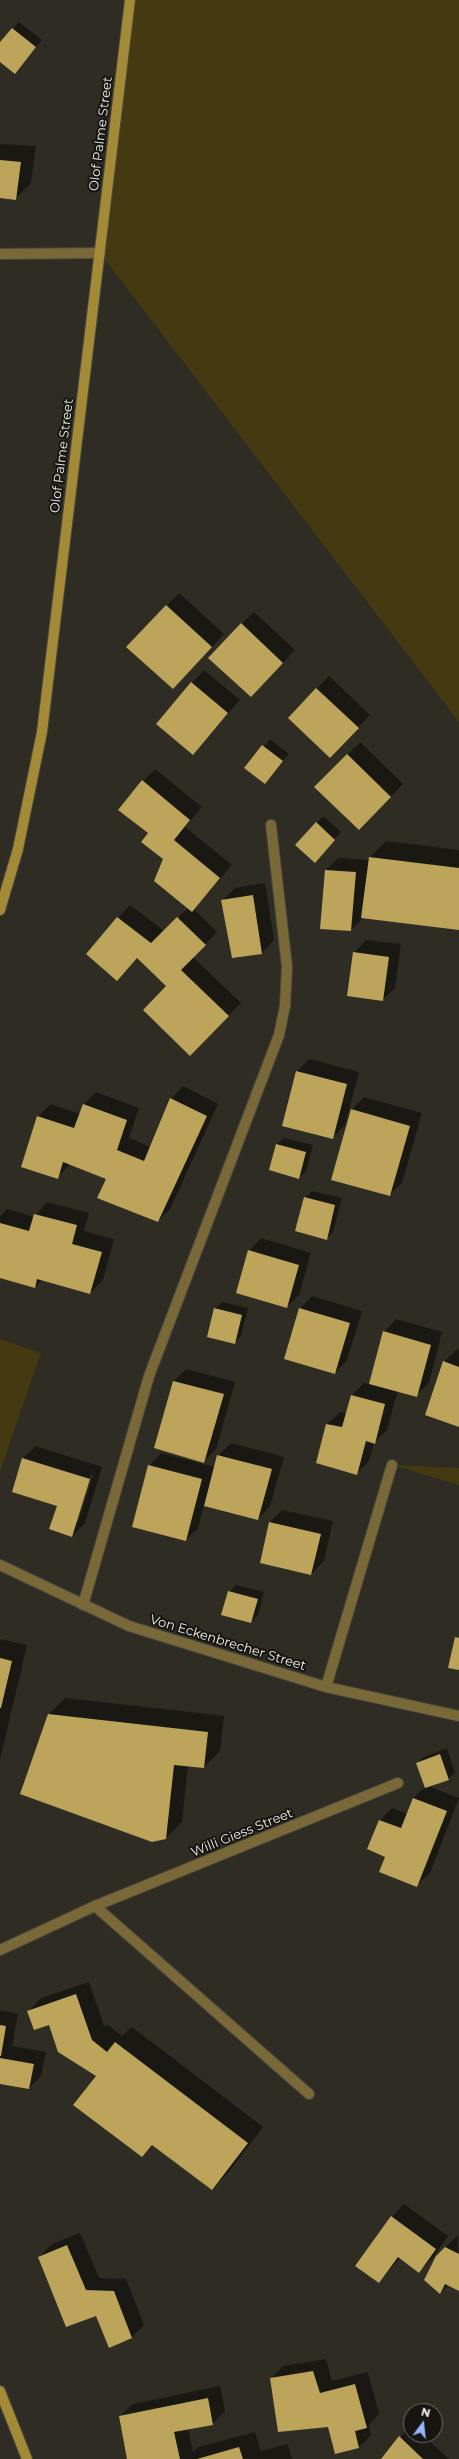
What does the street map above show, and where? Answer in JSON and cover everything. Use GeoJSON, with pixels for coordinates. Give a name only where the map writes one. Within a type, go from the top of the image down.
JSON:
{"type":"FeatureCollection","features":[{"type":"Feature","properties":{"kind":"street","name":"Olof Palme Street"},"geometry":{"type":"LineString","coordinates":[[0,910],[18,849],[42,732],[130,0]]}},
{"type":"Feature","properties":{"kind":"street"},"geometry":{"type":"LineString","coordinates":[[0,254],[100,253]]}},
{"type":"Feature","properties":{"kind":"street"},"geometry":{"type":"LineString","coordinates":[[83,1605],[149,1376],[279,1035],[285,1006],[287,967],[271,825]]}},
{"type":"Feature","properties":{"kind":"street"},"geometry":{"type":"LineString","coordinates":[[326,1687],[392,1465]]}},
{"type":"Feature","properties":{"kind":"street","name":"Von Eckenbrecher Street"},"geometry":{"type":"LineString","coordinates":[[0,1565],[129,1626],[326,1687],[459,1716]]}},
{"type":"Feature","properties":{"kind":"street","name":"Willi Giess Street"},"geometry":{"type":"LineString","coordinates":[[0,1950],[95,1906],[398,1783]]}},
{"type":"Feature","properties":{"kind":"street"},"geometry":{"type":"LineString","coordinates":[[95,1906],[309,2094]]}},
{"type":"Feature","properties":{"kind":"street"},"geometry":{"type":"LineString","coordinates":[[0,2391],[27,2459]]}},
{"type":"Feature","properties":{"kind":"shaded area"},"geometry":{"type":"Polygon","coordinates":[[[129,0],[459,0],[459,722],[100,253],[129,0]]]}},
{"type":"Feature","properties":{"kind":"shaded area"},"geometry":{"type":"Polygon","coordinates":[[[0,1339],[41,1353],[0,1471],[0,1339]]]}},
{"type":"Feature","properties":{"kind":"shaded area"},"geometry":{"type":"Polygon","coordinates":[[[392,1465],[459,1468],[459,1485],[392,1465]]]}},
{"type":"Feature","properties":{"kind":"building"},"geometry":{"type":"Polygon","coordinates":[[[12,28],[36,47],[15,74],[0,62],[0,42],[12,28]]]}},
{"type":"Feature","properties":{"kind":"building"},"geometry":{"type":"Polygon","coordinates":[[[0,160],[21,162],[16,200],[0,198],[0,160]]]}},
{"type":"Feature","properties":{"kind":"building"},"geometry":{"type":"Polygon","coordinates":[[[166,605],[212,647],[173,689],[126,647],[166,605]]]}},
{"type":"Feature","properties":{"kind":"building"},"geometry":{"type":"Polygon","coordinates":[[[241,623],[283,663],[251,697],[208,658],[241,623]]]}},
{"type":"Feature","properties":{"kind":"building"},"geometry":{"type":"Polygon","coordinates":[[[191,682],[228,713],[193,755],[156,724],[191,682]]]}},
{"type":"Feature","properties":{"kind":"building"},"geometry":{"type":"Polygon","coordinates":[[[316,688],[359,728],[330,758],[288,718],[316,688]]]}},
{"type":"Feature","properties":{"kind":"building"},"geometry":{"type":"Polygon","coordinates":[[[262,745],[283,761],[265,784],[244,768],[262,745]]]}},
{"type":"Feature","properties":{"kind":"building"},"geometry":{"type":"Polygon","coordinates":[[[347,754],[391,797],[359,830],[314,787],[347,754]]]}},
{"type":"Feature","properties":{"kind":"building"},"geometry":{"type":"Polygon","coordinates":[[[142,780],[190,820],[174,840],[220,878],[192,912],[154,881],[163,859],[141,842],[148,833],[118,810],[142,780]]]}},
{"type":"Feature","properties":{"kind":"building"},"geometry":{"type":"Polygon","coordinates":[[[316,822],[335,840],[315,863],[295,845],[316,822]]]}},
{"type":"Feature","properties":{"kind":"building"},"geometry":{"type":"Polygon","coordinates":[[[369,857],[459,868],[459,930],[361,918],[369,857]]]}},
{"type":"Feature","properties":{"kind":"building"},"geometry":{"type":"Polygon","coordinates":[[[325,870],[356,872],[351,931],[320,929],[325,870]]]}},
{"type":"Feature","properties":{"kind":"building"},"geometry":{"type":"Polygon","coordinates":[[[253,895],[262,954],[232,958],[221,900],[253,895]]]}},
{"type":"Feature","properties":{"kind":"building"},"geometry":{"type":"Polygon","coordinates":[[[117,917],[151,943],[177,917],[206,945],[181,970],[229,1016],[190,1056],[143,1010],[166,986],[137,958],[117,981],[86,954],[117,917]]]}},
{"type":"Feature","properties":{"kind":"building"},"geometry":{"type":"Polygon","coordinates":[[[353,952],[389,957],[383,1001],[347,996],[353,952]]]}},
{"type":"Feature","properties":{"kind":"building"},"geometry":{"type":"Polygon","coordinates":[[[296,1071],[347,1084],[333,1139],[282,1126],[296,1071]]]}},
{"type":"Feature","properties":{"kind":"building"},"geometry":{"type":"Polygon","coordinates":[[[170,1098],[207,1116],[158,1222],[97,1198],[106,1179],[63,1162],[58,1179],[21,1167],[37,1116],[74,1128],[83,1104],[127,1120],[117,1150],[144,1161],[170,1098]]]}},
{"type":"Feature","properties":{"kind":"building"},"geometry":{"type":"Polygon","coordinates":[[[351,1109],[410,1126],[390,1196],[331,1180],[351,1109]]]}},
{"type":"Feature","properties":{"kind":"building"},"geometry":{"type":"Polygon","coordinates":[[[276,1144],[306,1152],[299,1179],[269,1170],[276,1144]]]}},
{"type":"Feature","properties":{"kind":"building"},"geometry":{"type":"Polygon","coordinates":[[[304,1197],[335,1205],[327,1240],[295,1231],[304,1197]]]}},
{"type":"Feature","properties":{"kind":"building"},"geometry":{"type":"Polygon","coordinates":[[[34,1214],[77,1225],[72,1244],[102,1252],[90,1294],[37,1279],[35,1288],[0,1278],[0,1223],[29,1231],[34,1214]]]}},
{"type":"Feature","properties":{"kind":"building"},"geometry":{"type":"Polygon","coordinates":[[[248,1250],[299,1265],[287,1308],[236,1293],[248,1250]]]}},
{"type":"Feature","properties":{"kind":"building"},"geometry":{"type":"Polygon","coordinates":[[[214,1308],[242,1315],[235,1344],[207,1337],[214,1308]]]}},
{"type":"Feature","properties":{"kind":"building"},"geometry":{"type":"Polygon","coordinates":[[[299,1308],[350,1323],[335,1374],[284,1359],[299,1308]]]}},
{"type":"Feature","properties":{"kind":"building"},"geometry":{"type":"Polygon","coordinates":[[[383,1331],[431,1345],[417,1397],[369,1384],[383,1331]]]}},
{"type":"Feature","properties":{"kind":"building"},"geometry":{"type":"Polygon","coordinates":[[[443,1361],[459,1367],[459,1427],[425,1415],[443,1361]]]}},
{"type":"Feature","properties":{"kind":"building"},"geometry":{"type":"Polygon","coordinates":[[[173,1381],[224,1394],[204,1463],[154,1448],[173,1381]]]}},
{"type":"Feature","properties":{"kind":"building"},"geometry":{"type":"Polygon","coordinates":[[[351,1395],[385,1404],[375,1444],[366,1441],[357,1475],[316,1463],[326,1424],[342,1427],[351,1395]]]}},
{"type":"Feature","properties":{"kind":"building"},"geometry":{"type":"Polygon","coordinates":[[[217,1455],[272,1469],[258,1520],[204,1506],[217,1455]]]}},
{"type":"Feature","properties":{"kind":"building"},"geometry":{"type":"Polygon","coordinates":[[[22,1458],[90,1479],[72,1537],[49,1529],[57,1506],[12,1492],[22,1458]]]}},
{"type":"Feature","properties":{"kind":"building"},"geometry":{"type":"Polygon","coordinates":[[[148,1465],[202,1479],[186,1541],[132,1527],[148,1465]]]}},
{"type":"Feature","properties":{"kind":"building"},"geometry":{"type":"Polygon","coordinates":[[[269,1522],[321,1534],[311,1575],[260,1563],[269,1522]]]}},
{"type":"Feature","properties":{"kind":"building"},"geometry":{"type":"Polygon","coordinates":[[[228,1591],[258,1599],[251,1623],[221,1615],[228,1591]]]}},
{"type":"Feature","properties":{"kind":"building"},"geometry":{"type":"Polygon","coordinates":[[[455,1637],[459,1638],[459,1670],[448,1668],[455,1637]]]}},
{"type":"Feature","properties":{"kind":"building"},"geometry":{"type":"Polygon","coordinates":[[[0,1658],[12,1661],[1,1708],[0,1708],[0,1658]]]}},
{"type":"Feature","properties":{"kind":"building"},"geometry":{"type":"Polygon","coordinates":[[[48,1714],[208,1732],[204,1768],[174,1765],[166,1839],[152,1842],[20,1794],[48,1714]]]}},
{"type":"Feature","properties":{"kind":"building"},"geometry":{"type":"Polygon","coordinates":[[[440,1754],[449,1780],[425,1788],[416,1763],[440,1754]]]}},
{"type":"Feature","properties":{"kind":"building"},"geometry":{"type":"Polygon","coordinates":[[[413,1798],[447,1811],[417,1887],[379,1872],[385,1857],[367,1849],[379,1820],[401,1828],[413,1798]]]}},
{"type":"Feature","properties":{"kind":"building"},"geometry":{"type":"Polygon","coordinates":[[[76,1994],[92,2040],[107,2052],[115,2042],[248,2143],[212,2190],[152,2145],[142,2157],[73,2105],[96,2076],[58,2052],[49,2025],[34,2030],[27,2011],[76,1994]]]}},
{"type":"Feature","properties":{"kind":"building"},"geometry":{"type":"Polygon","coordinates":[[[0,2025],[6,2026],[1,2056],[0,2056],[0,2025]]]}},
{"type":"Feature","properties":{"kind":"building"},"geometry":{"type":"Polygon","coordinates":[[[0,2058],[34,2064],[29,2089],[0,2084],[0,2058]]]}},
{"type":"Feature","properties":{"kind":"building"},"geometry":{"type":"Polygon","coordinates":[[[391,2216],[436,2249],[419,2273],[398,2257],[379,2283],[355,2266],[391,2216]]]}},
{"type":"Feature","properties":{"kind":"building"},"geometry":{"type":"Polygon","coordinates":[[[67,2245],[86,2290],[114,2291],[132,2338],[109,2348],[96,2316],[66,2327],[38,2257],[67,2245]]]}},
{"type":"Feature","properties":{"kind":"building"},"geometry":{"type":"Polygon","coordinates":[[[445,2247],[459,2254],[459,2291],[445,2284],[440,2294],[424,2280],[436,2256],[445,2247]]]}},
{"type":"Feature","properties":{"kind":"building"},"geometry":{"type":"Polygon","coordinates":[[[313,2371],[320,2393],[355,2384],[367,2428],[355,2431],[359,2448],[335,2454],[328,2427],[278,2432],[270,2378],[313,2371]]]}},
{"type":"Feature","properties":{"kind":"building"},"geometry":{"type":"Polygon","coordinates":[[[208,2398],[213,2425],[174,2432],[180,2459],[127,2459],[119,2416],[208,2398]]]}},
{"type":"Feature","properties":{"kind":"building"},"geometry":{"type":"Polygon","coordinates":[[[399,2436],[403,2440],[403,2443],[406,2443],[423,2459],[381,2459],[399,2436]]]}},
{"type":"Feature","properties":{"kind":"building"},"geometry":{"type":"Polygon","coordinates":[[[239,2447],[243,2459],[197,2459],[239,2447]]]}}]}
